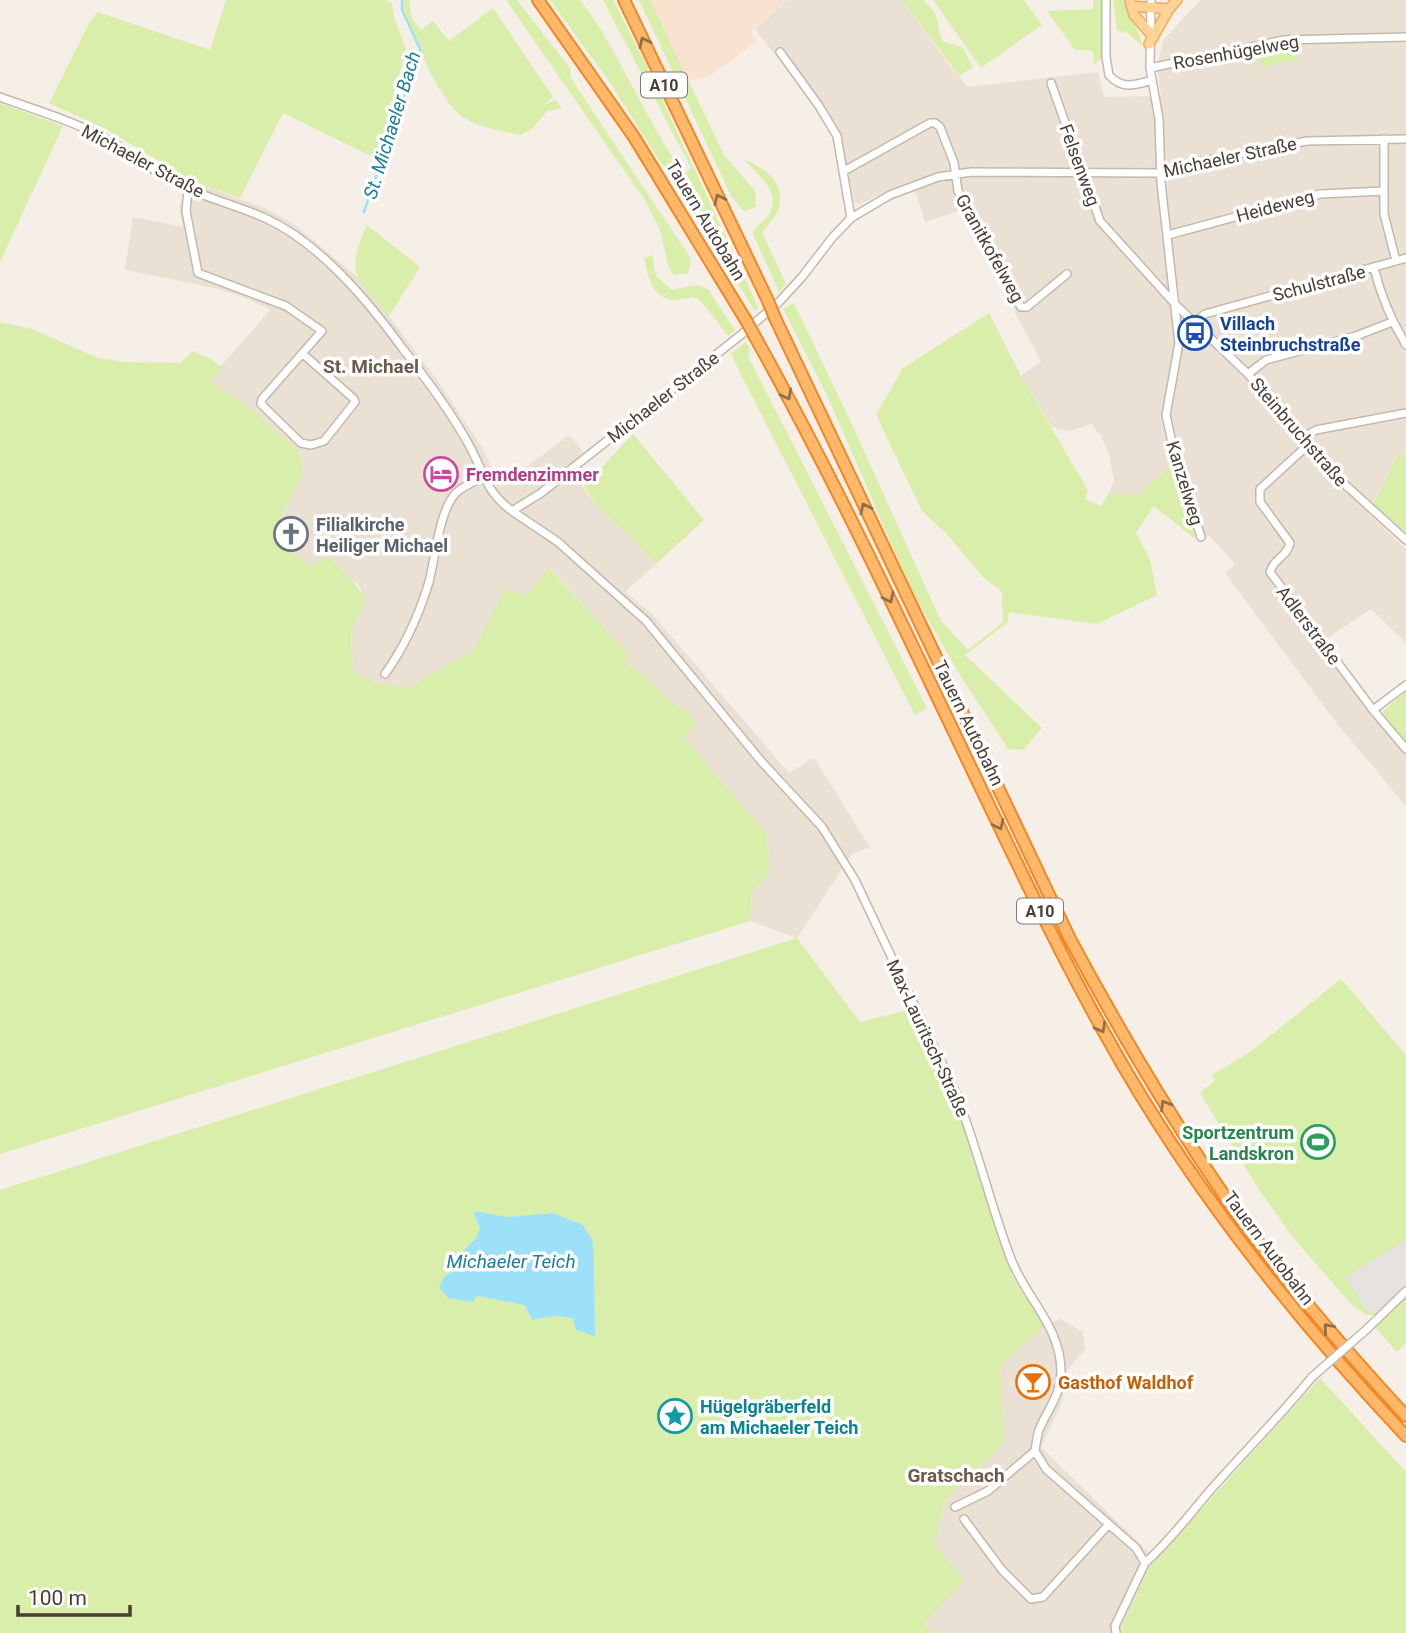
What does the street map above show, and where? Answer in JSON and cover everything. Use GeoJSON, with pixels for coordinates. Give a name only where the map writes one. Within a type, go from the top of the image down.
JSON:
{"type":"FeatureCollection","features":[{"type":"Feature","properties":{"kind":"highway","name":"Tauern Autobahn"},"geometry":{"type":"LineString","coordinates":[[538,0],[634,137],[754,335],[840,497],[1053,938],[1106,1036],[1165,1133],[1221,1216],[1351,1378],[1406,1436]]}},
{"type":"Feature","properties":{"kind":"highway","name":"Tauern Autobahn"},"geometry":{"type":"LineString","coordinates":[[624,0],[1070,939],[1119,1029],[1173,1119],[1228,1200],[1287,1279],[1406,1416]]}},
{"type":"Feature","properties":{"kind":"main road"},"geometry":{"type":"LineString","coordinates":[[1149,44],[1177,0]]}},
{"type":"Feature","properties":{"kind":"main road"},"geometry":{"type":"LineString","coordinates":[[1149,32],[1134,15],[1131,3],[1150,3],[1169,9]]}},
{"type":"Feature","properties":{"kind":"street"},"geometry":{"type":"LineString","coordinates":[[1106,0],[1106,57],[1109,75],[1121,85],[1130,86],[1152,80]]}},
{"type":"Feature","properties":{"kind":"street"},"geometry":{"type":"LineString","coordinates":[[1150,3],[1150,68],[1159,119],[1161,173],[1175,304]]}},
{"type":"Feature","properties":{"kind":"street","name":"Rosenhügelweg"},"geometry":{"type":"LineString","coordinates":[[1150,68],[1284,40],[1406,37]]}},
{"type":"Feature","properties":{"kind":"street"},"geometry":{"type":"LineString","coordinates":[[779,52],[819,106],[837,136],[851,218]]}},
{"type":"Feature","properties":{"kind":"street","name":"Felsenweg"},"geometry":{"type":"LineString","coordinates":[[1051,83],[1100,221],[1175,304]]}},
{"type":"Feature","properties":{"kind":"street","name":"Michaeler Straße"},"geometry":{"type":"LineString","coordinates":[[0,97],[104,138],[188,189],[265,218],[320,255],[403,348],[469,445],[482,477],[498,501],[512,511],[541,493],[742,334],[802,278],[851,218],[890,195],[923,182],[955,174],[1161,173],[1193,163],[1307,141],[1406,139]]}},
{"type":"Feature","properties":{"kind":"street"},"geometry":{"type":"LineString","coordinates":[[844,171],[930,123],[936,123],[954,163],[955,174]]}},
{"type":"Feature","properties":{"kind":"street"},"geometry":{"type":"LineString","coordinates":[[1384,139],[1384,214],[1396,261]]}},
{"type":"Feature","properties":{"kind":"street","name":"Granitkofelweg"},"geometry":{"type":"LineString","coordinates":[[955,174],[958,191],[1021,307],[1027,307],[1067,274]]}},
{"type":"Feature","properties":{"kind":"street"},"geometry":{"type":"LineString","coordinates":[[188,189],[186,211],[198,273],[286,306],[322,331],[262,399],[261,404],[300,443],[311,445],[324,441],[355,402],[354,398],[303,354]]}},
{"type":"Feature","properties":{"kind":"street","name":"Heideweg"},"geometry":{"type":"LineString","coordinates":[[1168,235],[1320,194],[1384,191]]}},
{"type":"Feature","properties":{"kind":"street","name":"Schulstraße"},"geometry":{"type":"LineString","coordinates":[[1194,323],[1205,314],[1406,258]]}},
{"type":"Feature","properties":{"kind":"street"},"geometry":{"type":"LineString","coordinates":[[1374,268],[1392,322],[1406,345]]}},
{"type":"Feature","properties":{"kind":"street","name":"Steinbruchstraße"},"geometry":{"type":"LineString","coordinates":[[1175,304],[1248,374],[1329,470],[1406,540]]}},
{"type":"Feature","properties":{"kind":"street","name":"Kanzelweg"},"geometry":{"type":"LineString","coordinates":[[1175,304],[1179,343],[1166,415],[1176,460],[1201,537]]}},
{"type":"Feature","properties":{"kind":"street"},"geometry":{"type":"LineString","coordinates":[[1248,374],[1266,360],[1356,336],[1392,322]]}},
{"type":"Feature","properties":{"kind":"street"},"geometry":{"type":"LineString","coordinates":[[1302,438],[1316,430],[1406,413]]}},
{"type":"Feature","properties":{"kind":"street","name":"Adlerstraße"},"geometry":{"type":"LineString","coordinates":[[1308,445],[1260,489],[1261,502],[1290,543],[1270,572],[1373,710],[1406,749]]}},
{"type":"Feature","properties":{"kind":"street"},"geometry":{"type":"LineString","coordinates":[[385,674],[403,647],[425,594],[437,540],[450,503],[456,493],[482,477]]}},
{"type":"Feature","properties":{"kind":"street","name":"Max-Lauritsch-Straße"},"geometry":{"type":"LineString","coordinates":[[512,511],[558,541],[646,621],[761,761],[822,827],[849,869],[955,1091],[1011,1260],[1025,1289],[1046,1318],[1059,1350],[1059,1389],[1039,1430],[1035,1451]]}},
{"type":"Feature","properties":{"kind":"street"},"geometry":{"type":"LineString","coordinates":[[1373,710],[1406,685]]}},
{"type":"Feature","properties":{"kind":"street"},"geometry":{"type":"LineString","coordinates":[[1116,1633],[1115,1626],[1145,1563],[1166,1543],[1312,1377],[1406,1291]]}},
{"type":"Feature","properties":{"kind":"street"},"geometry":{"type":"LineString","coordinates":[[955,1507],[988,1491],[1035,1451],[1046,1469],[1136,1548],[1145,1563]]}},
{"type":"Feature","properties":{"kind":"street"},"geometry":{"type":"LineString","coordinates":[[964,1519],[1002,1570],[1031,1599],[1043,1597],[1109,1524]]}},
{"type":"Feature","properties":{"kind":"shaded area"},"geometry":{"type":"Polygon","coordinates":[[[650,0],[788,0],[751,31],[756,42],[710,76],[688,81],[650,0]]]}},
{"type":"Feature","properties":{"kind":"shaded area"},"geometry":{"type":"Polygon","coordinates":[[[788,0],[902,0],[968,87],[1098,72],[1104,97],[1161,96],[1157,65],[1164,39],[1201,0],[1406,0],[1406,453],[1398,454],[1368,513],[1406,549],[1406,643],[1371,609],[1321,642],[1372,713],[1406,754],[1406,806],[1335,721],[1225,573],[1235,564],[1209,535],[1206,538],[1173,465],[1137,496],[1109,493],[1114,480],[1109,454],[1101,436],[1091,424],[1070,431],[1052,427],[1021,376],[1041,361],[1015,313],[1013,301],[964,209],[925,222],[912,181],[859,204],[854,202],[840,136],[781,49],[774,54],[755,29],[788,0]]]}},
{"type":"Feature","properties":{"kind":"shaded area"},"geometry":{"type":"Polygon","coordinates":[[[193,182],[267,209],[294,224],[356,276],[440,384],[483,449],[500,487],[569,435],[584,453],[568,466],[600,510],[630,536],[656,564],[625,592],[651,613],[789,773],[814,758],[870,847],[852,854],[797,938],[750,921],[752,893],[770,871],[767,834],[682,736],[696,724],[690,715],[666,697],[648,678],[624,662],[630,656],[550,568],[528,595],[474,650],[408,688],[377,683],[353,673],[351,633],[365,599],[358,584],[345,576],[329,557],[309,566],[280,541],[280,519],[304,472],[252,410],[209,380],[270,310],[219,289],[125,270],[133,217],[183,227],[179,206],[193,182]]]}},
{"type":"Feature","properties":{"kind":"shaded area"},"geometry":{"type":"Polygon","coordinates":[[[1406,1240],[1406,1285],[1378,1314],[1366,1310],[1346,1277],[1406,1240]]]}},
{"type":"Feature","properties":{"kind":"shaded area"},"geometry":{"type":"Polygon","coordinates":[[[1060,1319],[1083,1332],[1085,1349],[1068,1369],[1062,1402],[1041,1447],[1149,1553],[1150,1566],[1124,1622],[1122,1633],[932,1633],[924,1624],[963,1581],[935,1544],[945,1500],[1004,1443],[1000,1366],[1044,1326],[1060,1319]]]}},
{"type":"Feature","properties":{"kind":"green space"},"geometry":{"type":"Polygon","coordinates":[[[226,0],[385,0],[392,3],[394,17],[406,49],[377,159],[283,113],[240,198],[193,182],[106,129],[49,103],[97,12],[210,50],[226,0]]]}},
{"type":"Feature","properties":{"kind":"green space"},"geometry":{"type":"Polygon","coordinates":[[[402,0],[409,0],[412,19],[421,30],[433,21],[449,41],[493,8],[553,97],[542,106],[555,100],[562,108],[547,111],[532,129],[520,135],[484,126],[463,117],[445,98],[428,68],[402,10],[402,0]]]}},
{"type":"Feature","properties":{"kind":"green space"},"geometry":{"type":"Polygon","coordinates":[[[506,0],[517,0],[570,68],[571,78],[691,259],[688,273],[674,275],[668,266],[661,233],[646,202],[506,0]]]}},
{"type":"Feature","properties":{"kind":"green space"},"geometry":{"type":"Polygon","coordinates":[[[550,0],[580,0],[595,20],[657,131],[684,173],[691,168],[603,0],[613,0],[645,62],[759,309],[755,311],[609,81],[550,0]]]}},
{"type":"Feature","properties":{"kind":"green space"},"geometry":{"type":"Polygon","coordinates":[[[639,0],[650,0],[724,155],[755,191],[756,207],[744,211],[731,196],[639,0]]]}},
{"type":"Feature","properties":{"kind":"green space"},"geometry":{"type":"Polygon","coordinates":[[[902,0],[923,0],[935,12],[942,41],[962,47],[973,67],[959,76],[902,0]]]}},
{"type":"Feature","properties":{"kind":"green space"},"geometry":{"type":"Polygon","coordinates":[[[933,0],[1024,0],[1042,25],[981,68],[933,0]]]}},
{"type":"Feature","properties":{"kind":"green space"},"geometry":{"type":"Polygon","coordinates":[[[1093,0],[1101,0],[1101,58],[1094,65],[1093,51],[1075,50],[1047,11],[1093,9],[1093,0]]]}},
{"type":"Feature","properties":{"kind":"green space"},"geometry":{"type":"Polygon","coordinates":[[[1113,0],[1125,0],[1143,47],[1126,32],[1117,31],[1113,0]]]}},
{"type":"Feature","properties":{"kind":"green space"},"geometry":{"type":"Polygon","coordinates":[[[1298,43],[1298,60],[1260,67],[1257,50],[1298,43]]]}},
{"type":"Feature","properties":{"kind":"green space"},"geometry":{"type":"Polygon","coordinates":[[[0,103],[63,126],[0,262],[0,103]]]}},
{"type":"Feature","properties":{"kind":"green space"},"geometry":{"type":"Polygon","coordinates":[[[745,160],[768,173],[779,190],[778,210],[762,232],[786,284],[779,292],[753,234],[770,212],[772,197],[766,183],[745,160]]]}},
{"type":"Feature","properties":{"kind":"green space"},"geometry":{"type":"Polygon","coordinates":[[[367,225],[420,267],[389,316],[357,275],[356,256],[367,225]]]}},
{"type":"Feature","properties":{"kind":"green space"},"geometry":{"type":"Polygon","coordinates":[[[652,255],[656,276],[672,290],[697,285],[708,289],[735,330],[728,336],[708,309],[695,298],[673,300],[660,295],[652,285],[644,258],[652,255]]]}},
{"type":"Feature","properties":{"kind":"green space"},"geometry":{"type":"Polygon","coordinates":[[[794,303],[941,621],[968,650],[1003,622],[1002,592],[983,577],[946,533],[922,511],[876,415],[903,368],[989,313],[1021,376],[1088,490],[1085,499],[1101,506],[1109,493],[1137,495],[1173,465],[1196,540],[1154,506],[1136,533],[1150,560],[1157,595],[1097,624],[1009,612],[1008,622],[965,655],[1042,728],[1023,750],[1008,749],[957,670],[911,589],[827,395],[783,309],[794,303]]]}},
{"type":"Feature","properties":{"kind":"green space"},"geometry":{"type":"Polygon","coordinates":[[[0,322],[32,329],[98,358],[122,362],[181,363],[192,351],[222,367],[210,381],[252,410],[298,450],[304,472],[280,519],[280,541],[309,566],[329,557],[365,599],[351,633],[353,673],[377,683],[408,688],[474,650],[505,589],[528,595],[549,568],[630,656],[624,662],[648,678],[666,697],[690,715],[697,724],[683,737],[767,834],[770,871],[752,893],[750,921],[0,1154],[0,322]]]}},
{"type":"Feature","properties":{"kind":"green space"},"geometry":{"type":"Polygon","coordinates":[[[746,342],[750,348],[748,356],[927,708],[915,715],[739,371],[731,353],[746,342]]]}},
{"type":"Feature","properties":{"kind":"green space"},"geometry":{"type":"Polygon","coordinates":[[[633,434],[704,520],[656,564],[630,536],[600,510],[584,486],[633,434]]]}},
{"type":"Feature","properties":{"kind":"green space"},"geometry":{"type":"Polygon","coordinates":[[[1406,453],[1406,533],[1373,504],[1398,454],[1406,453]]]}},
{"type":"Feature","properties":{"kind":"green space"},"geometry":{"type":"Polygon","coordinates":[[[1406,691],[1406,743],[1382,712],[1406,691]]]}},
{"type":"Feature","properties":{"kind":"green space"},"geometry":{"type":"Polygon","coordinates":[[[797,938],[860,1022],[905,1011],[966,1130],[1012,1275],[1044,1326],[1000,1366],[1004,1443],[945,1500],[935,1544],[964,1581],[924,1624],[932,1633],[0,1633],[0,1190],[797,938]],[[474,1212],[480,1226],[477,1237],[459,1255],[459,1266],[444,1277],[477,1296],[525,1305],[532,1320],[554,1316],[573,1318],[577,1330],[595,1336],[594,1254],[582,1225],[553,1213],[507,1217],[474,1212]]]}},
{"type":"Feature","properties":{"kind":"green space","name":"Sportzentrum Landskron"},"geometry":{"type":"Polygon","coordinates":[[[1341,979],[1406,1055],[1406,1290],[1379,1315],[1367,1315],[1353,1306],[1296,1241],[1260,1191],[1200,1093],[1215,1080],[1212,1075],[1250,1052],[1341,979]]]}},
{"type":"Feature","properties":{"kind":"green space"},"geometry":{"type":"Polygon","coordinates":[[[1406,1294],[1406,1343],[1397,1352],[1375,1327],[1406,1294]]]}},
{"type":"Feature","properties":{"kind":"green space"},"geometry":{"type":"Polygon","coordinates":[[[1320,1378],[1406,1472],[1406,1633],[1122,1633],[1124,1622],[1150,1566],[1320,1378]]]}},
{"type":"Feature","properties":{"kind":"water","name":"Michaeler Teich"},"geometry":{"type":"Polygon","coordinates":[[[474,1211],[507,1217],[553,1213],[583,1225],[592,1239],[594,1254],[595,1336],[576,1330],[573,1318],[554,1316],[532,1320],[525,1305],[477,1296],[473,1302],[448,1298],[439,1287],[444,1277],[459,1266],[459,1255],[477,1237],[480,1226],[474,1211]]]}},
{"type":"Feature","properties":{"kind":"waterway","name":"St. Michaeler Bach"},"geometry":{"type":"LineString","coordinates":[[364,212],[420,49],[402,10],[402,0]]}},
{"type":"Feature","properties":{"kind":"place","name":"Villach Steinbruchstraße"},"geometry":{"type":"Point","coordinates":[1195,333]}},
{"type":"Feature","properties":{"kind":"place","name":"Fremdenzimmer"},"geometry":{"type":"Point","coordinates":[441,474]}},
{"type":"Feature","properties":{"kind":"place","name":"Filialkirche Heiliger Michael"},"geometry":{"type":"Point","coordinates":[291,534]}},
{"type":"Feature","properties":{"kind":"place","name":"Sportzentrum Landskron"},"geometry":{"type":"Point","coordinates":[1318,1142]}},
{"type":"Feature","properties":{"kind":"place","name":"Gasthof Waldhof"},"geometry":{"type":"Point","coordinates":[1033,1382]}},
{"type":"Feature","properties":{"kind":"place","name":"Hügelgräberfeld am Michaeler Teich"},"geometry":{"type":"Point","coordinates":[675,1416]}},
{"type":"Feature","properties":{"kind":"district","name":"St. Michael"},"geometry":{"type":"Point","coordinates":[371,366]}},
{"type":"Feature","properties":{"kind":"district","name":"Gratschach"},"geometry":{"type":"Point","coordinates":[956,1475]}}]}
